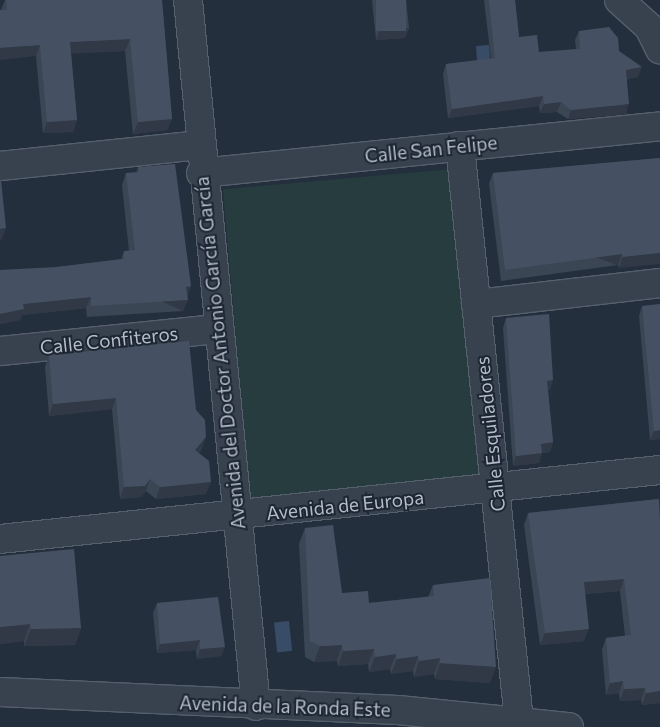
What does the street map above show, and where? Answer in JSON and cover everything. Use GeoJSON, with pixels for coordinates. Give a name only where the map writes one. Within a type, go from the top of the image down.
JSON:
{"type":"FeatureCollection","features":[{"type":"Feature","properties":{"kind":"street","name":"Avenida del Doctor Antonio García García"},"geometry":{"type":"LineString","coordinates":[[188,0],[201,173],[256,706]]}},
{"type":"Feature","properties":{"kind":"street"},"geometry":{"type":"LineString","coordinates":[[619,0],[649,26],[660,50]]}},
{"type":"Feature","properties":{"kind":"street","name":"Calle San Felipe"},"geometry":{"type":"LineString","coordinates":[[201,173],[660,126]]}},
{"type":"Feature","properties":{"kind":"street"},"geometry":{"type":"LineString","coordinates":[[0,166],[199,145]]}},
{"type":"Feature","properties":{"kind":"street","name":"Calle Esquiladores"},"geometry":{"type":"LineString","coordinates":[[460,146],[519,721]]}},
{"type":"Feature","properties":{"kind":"street"},"geometry":{"type":"LineString","coordinates":[[476,304],[660,283]]}},
{"type":"Feature","properties":{"kind":"street","name":"Calle Confiteros"},"geometry":{"type":"LineString","coordinates":[[0,351],[218,329]]}},
{"type":"Feature","properties":{"kind":"street","name":"Avenida de Europa"},"geometry":{"type":"LineString","coordinates":[[0,539],[238,517],[660,470]]}},
{"type":"Feature","properties":{"kind":"street","name":"Avenida de la Ronda Este"},"geometry":{"type":"LineString","coordinates":[[0,692],[256,706],[398,710],[569,727]]}},
{"type":"Feature","properties":{"kind":"green space"},"geometry":{"type":"Polygon","coordinates":[[[453,169],[480,483],[250,503],[223,189],[453,169]]]}},
{"type":"Feature","properties":{"kind":"water"},"geometry":{"type":"Polygon","coordinates":[[[489,45],[491,76],[478,77],[476,46],[489,45]]]}},
{"type":"Feature","properties":{"kind":"water"},"geometry":{"type":"Polygon","coordinates":[[[289,621],[292,651],[277,652],[274,623],[289,621]]]}},
{"type":"Feature","properties":{"kind":"building"},"geometry":{"type":"Polygon","coordinates":[[[6,0],[162,0],[172,119],[138,122],[130,39],[70,42],[77,120],[47,122],[40,45],[0,48],[0,10],[7,10],[6,0]]]}},
{"type":"Feature","properties":{"kind":"building"},"geometry":{"type":"Polygon","coordinates":[[[376,0],[406,0],[406,31],[376,31],[376,0]]]}},
{"type":"Feature","properties":{"kind":"building"},"geometry":{"type":"Polygon","coordinates":[[[489,0],[515,0],[519,37],[537,35],[539,52],[580,49],[579,31],[609,27],[618,38],[619,51],[642,67],[626,70],[629,104],[571,110],[561,102],[544,104],[543,96],[452,109],[446,64],[495,58],[489,0]]]}},
{"type":"Feature","properties":{"kind":"building"},"geometry":{"type":"Polygon","coordinates":[[[660,158],[660,253],[623,257],[622,254],[505,270],[493,173],[660,158]]]}},
{"type":"Feature","properties":{"kind":"building"},"geometry":{"type":"Polygon","coordinates":[[[175,164],[191,286],[186,287],[188,300],[91,306],[91,297],[23,304],[24,309],[0,314],[0,270],[57,267],[124,259],[124,251],[135,250],[126,173],[139,172],[138,167],[175,164]]]}},
{"type":"Feature","properties":{"kind":"building"},"geometry":{"type":"Polygon","coordinates":[[[0,180],[6,228],[0,229],[0,180]]]}},
{"type":"Feature","properties":{"kind":"building"},"geometry":{"type":"Polygon","coordinates":[[[660,304],[660,430],[654,431],[642,306],[660,304]]]}},
{"type":"Feature","properties":{"kind":"building"},"geometry":{"type":"Polygon","coordinates":[[[549,314],[553,380],[547,381],[553,442],[541,444],[542,453],[516,456],[506,318],[549,314]]]}},
{"type":"Feature","properties":{"kind":"building"},"geometry":{"type":"Polygon","coordinates":[[[189,341],[196,410],[205,420],[206,437],[195,450],[209,461],[211,482],[160,487],[150,479],[145,486],[124,487],[116,398],[53,404],[49,355],[189,341]]]}},
{"type":"Feature","properties":{"kind":"building"},"geometry":{"type":"Polygon","coordinates":[[[659,499],[660,691],[646,693],[645,688],[624,689],[623,681],[610,683],[606,638],[631,635],[624,579],[584,582],[589,629],[545,633],[528,513],[659,499]]]}},
{"type":"Feature","properties":{"kind":"building"},"geometry":{"type":"Polygon","coordinates":[[[333,525],[342,593],[368,591],[369,603],[434,596],[433,585],[490,578],[496,667],[440,663],[440,658],[419,661],[418,656],[397,659],[396,654],[375,657],[374,649],[343,651],[342,645],[320,646],[310,641],[305,528],[333,525]]]}},
{"type":"Feature","properties":{"kind":"building"},"geometry":{"type":"Polygon","coordinates":[[[74,549],[81,628],[31,629],[30,624],[0,627],[0,556],[74,549]]]}},
{"type":"Feature","properties":{"kind":"building"},"geometry":{"type":"Polygon","coordinates":[[[218,597],[225,647],[200,649],[200,640],[160,644],[157,603],[218,597]]]}}]}
